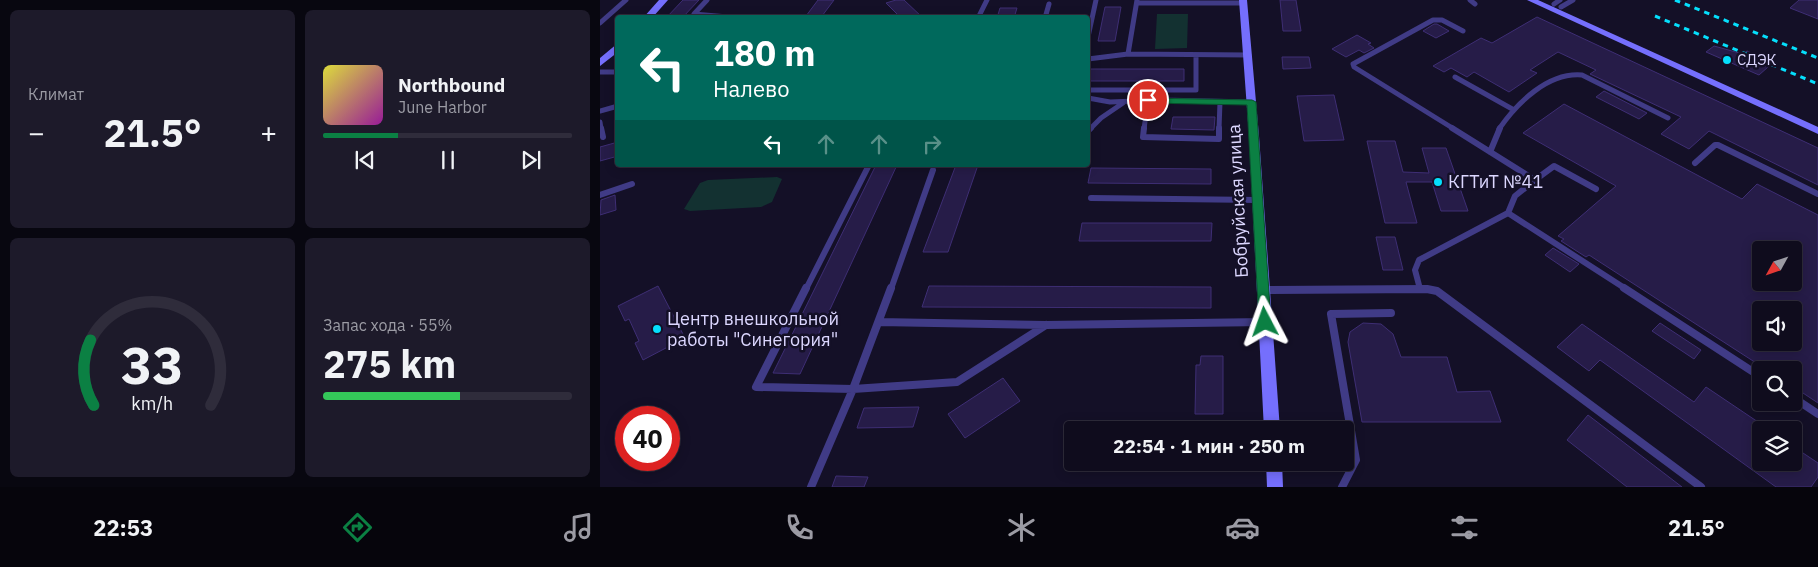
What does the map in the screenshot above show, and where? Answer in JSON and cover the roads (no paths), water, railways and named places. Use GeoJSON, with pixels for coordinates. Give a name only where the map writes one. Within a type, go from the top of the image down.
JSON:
{"type":"FeatureCollection","features":[{"type":"Feature","properties":{"kind":"street"},"geometry":{"type":"LineString","coordinates":[[650,15],[664,0]]}},
{"type":"Feature","properties":{"kind":"street"},"geometry":{"type":"LineString","coordinates":[[1531,0],[1818,132]]}},
{"type":"Feature","properties":{"kind":"street","name":"Бобруйская улица"},"geometry":{"type":"LineString","coordinates":[[1243,1],[1249,55],[1272,421]]}},
{"type":"Feature","properties":{"kind":"street"},"geometry":{"type":"LineString","coordinates":[[1555,3],[1818,124]]}},
{"type":"Feature","properties":{"kind":"street"},"geometry":{"type":"LineString","coordinates":[[600,63],[615,49]]}},
{"type":"Feature","properties":{"kind":"street"},"geometry":{"type":"LineString","coordinates":[[1274,471],[1275,487]]}},
{"type":"Feature","properties":{"kind":"lane"},"geometry":{"type":"LineString","coordinates":[[600,23],[626,0]]}},
{"type":"Feature","properties":{"kind":"lane"},"geometry":{"type":"LineString","coordinates":[[705,15],[694,14],[707,0]]}},
{"type":"Feature","properties":{"kind":"lane"},"geometry":{"type":"LineString","coordinates":[[980,15],[987,0]]}},
{"type":"Feature","properties":{"kind":"lane"},"geometry":{"type":"LineString","coordinates":[[1090,28],[1096,0]]}},
{"type":"Feature","properties":{"kind":"lane"},"geometry":{"type":"LineString","coordinates":[[1555,3],[1573,0]]}},
{"type":"Feature","properties":{"kind":"lane"},"geometry":{"type":"LineString","coordinates":[[1128,54],[1137,1],[1243,1]]}},
{"type":"Feature","properties":{"kind":"lane"},"geometry":{"type":"LineString","coordinates":[[1046,15],[1049,4]]}},
{"type":"Feature","properties":{"kind":"lane"},"geometry":{"type":"LineString","coordinates":[[1463,31],[1442,20],[1433,20],[1353,64],[1354,67],[1535,180]]}},
{"type":"Feature","properties":{"kind":"lane"},"geometry":{"type":"LineString","coordinates":[[1090,59],[1128,54],[1249,55]]}},
{"type":"Feature","properties":{"kind":"lane"},"geometry":{"type":"LineString","coordinates":[[1090,90],[1196,90],[1196,55]]}},
{"type":"Feature","properties":{"kind":"lane"},"geometry":{"type":"LineString","coordinates":[[600,72],[615,72]]}},
{"type":"Feature","properties":{"kind":"lane"},"geometry":{"type":"LineString","coordinates":[[1490,152],[1498,131],[1514,110],[1553,80],[1576,73],[1668,118]]}},
{"type":"Feature","properties":{"kind":"lane"},"geometry":{"type":"LineString","coordinates":[[1455,77],[1514,110]]}},
{"type":"Feature","properties":{"kind":"lane"},"geometry":{"type":"LineString","coordinates":[[1090,99],[1101,103],[1148,100],[1252,102]]}},
{"type":"Feature","properties":{"kind":"lane"},"geometry":{"type":"LineString","coordinates":[[1148,100],[1143,137],[1220,139],[1220,102]]}},
{"type":"Feature","properties":{"kind":"lane"},"geometry":{"type":"LineString","coordinates":[[1090,129],[1101,118],[1124,103]]}},
{"type":"Feature","properties":{"kind":"lane"},"geometry":{"type":"LineString","coordinates":[[600,111],[615,107]]}},
{"type":"Feature","properties":{"kind":"lane"},"geometry":{"type":"LineString","coordinates":[[600,122],[603,138]]}},
{"type":"Feature","properties":{"kind":"lane"},"geometry":{"type":"LineString","coordinates":[[1695,163],[1718,145],[1818,194]]}},
{"type":"Feature","properties":{"kind":"lane"},"geometry":{"type":"LineString","coordinates":[[1420,289],[1415,270],[1415,264],[1419,260],[1508,213],[1515,196],[1554,166],[1596,189]]}},
{"type":"Feature","properties":{"kind":"lane"},"geometry":{"type":"LineString","coordinates":[[868,167],[756,387],[853,388],[957,382],[1046,325]]}},
{"type":"Feature","properties":{"kind":"lane"},"geometry":{"type":"LineString","coordinates":[[811,487],[879,322],[933,170]]}},
{"type":"Feature","properties":{"kind":"lane"},"geometry":{"type":"LineString","coordinates":[[600,195],[632,184]]}},
{"type":"Feature","properties":{"kind":"lane"},"geometry":{"type":"LineString","coordinates":[[1091,198],[1257,200]]}},
{"type":"Feature","properties":{"kind":"lane"},"geometry":{"type":"LineString","coordinates":[[1508,213],[1752,371]]}},
{"type":"Feature","properties":{"kind":"lane"},"geometry":{"type":"LineString","coordinates":[[1263,290],[1437,290],[1701,487]]}},
{"type":"Feature","properties":{"kind":"lane"},"geometry":{"type":"LineString","coordinates":[[1342,487],[1356,460],[1332,314],[1391,313]]}},
{"type":"Feature","properties":{"kind":"lane"},"geometry":{"type":"LineString","coordinates":[[879,322],[1046,325],[1265,322]]}},
{"type":"Feature","properties":{"kind":"lane"},"geometry":{"type":"LineString","coordinates":[[1802,403],[1818,414]]}},
{"type":"Feature","properties":{"kind":"railway"},"geometry":{"type":"LineString","coordinates":[[1675,0],[1818,58]]}},
{"type":"Feature","properties":{"kind":"railway"},"geometry":{"type":"LineString","coordinates":[[1655,16],[1818,84]]}},
{"type":"Feature","properties":{"kind":"place","name":"СДЭК"},"geometry":{"type":"Point","coordinates":[1727,60]}},
{"type":"Feature","properties":{"kind":"place","name":"КГТиТ №41"},"geometry":{"type":"Point","coordinates":[1438,182]}},
{"type":"Feature","properties":{"kind":"place","name":"Центр внешкольной работы \"Синегория\""},"geometry":{"type":"Point","coordinates":[657,329]}}]}
